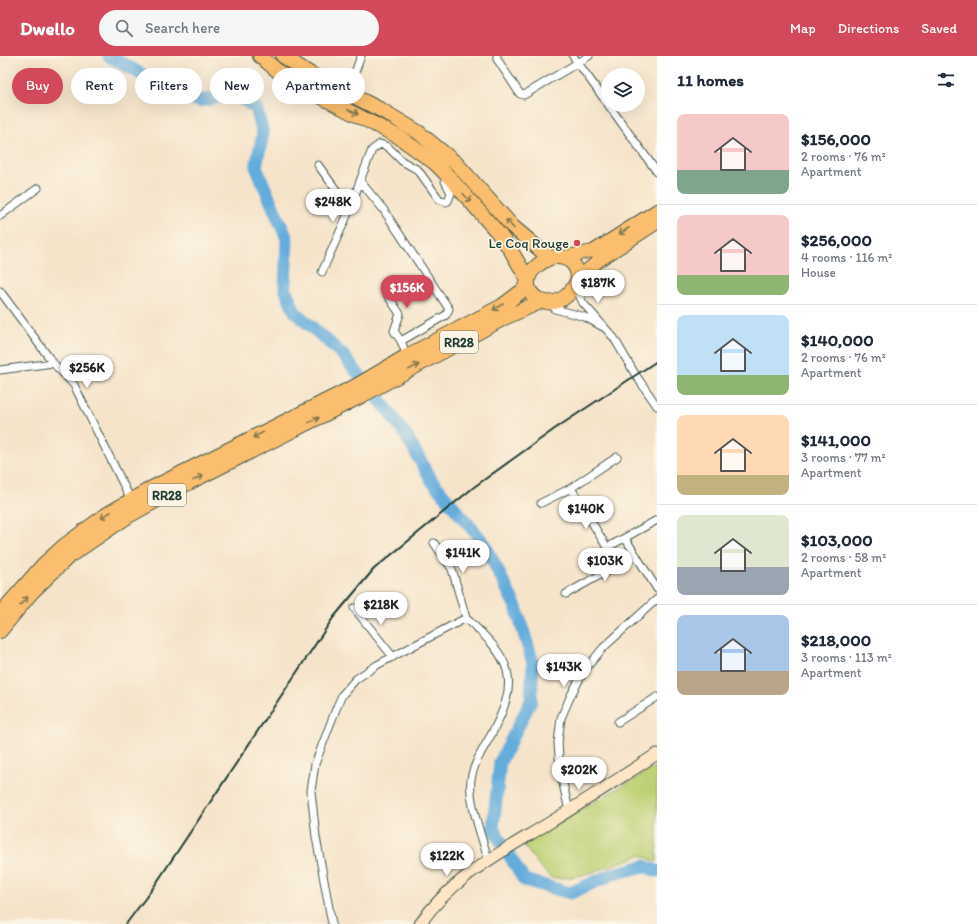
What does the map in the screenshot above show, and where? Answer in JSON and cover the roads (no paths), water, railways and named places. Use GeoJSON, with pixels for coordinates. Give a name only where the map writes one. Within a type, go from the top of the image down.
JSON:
{"type":"FeatureCollection","features":[{"type":"Feature","properties":{"kind":"highway"},"geometry":{"type":"LineString","coordinates":[[260,56],[300,86],[399,136],[435,163],[450,178],[510,249],[528,282],[530,292],[535,299],[545,302]]}},
{"type":"Feature","properties":{"kind":"highway"},"geometry":{"type":"LineString","coordinates":[[283,56],[300,68]]}},
{"type":"Feature","properties":{"kind":"highway"},"geometry":{"type":"LineString","coordinates":[[365,103],[404,123],[433,143],[471,178],[513,227],[557,258],[571,261],[575,266],[578,278]]}},
{"type":"Feature","properties":{"kind":"highway","name":"RR28"},"geometry":{"type":"LineString","coordinates":[[376,381],[407,356],[502,306],[522,291],[535,268],[557,258]]}},
{"type":"Feature","properties":{"kind":"highway","name":"RR28"},"geometry":{"type":"LineString","coordinates":[[0,614],[26,583],[64,546],[101,518],[188,483],[376,381],[504,318],[545,302],[560,300],[570,293],[578,278]]}},
{"type":"Feature","properties":{"kind":"highway","name":"RR28"},"geometry":{"type":"LineString","coordinates":[[0,631],[32,592],[68,557],[106,529],[134,505]]}},
{"type":"Feature","properties":{"kind":"main road","name":"RR28"},"geometry":{"type":"LineString","coordinates":[[557,258],[593,251],[657,210]]}},
{"type":"Feature","properties":{"kind":"main road","name":"RR28"},"geometry":{"type":"LineString","coordinates":[[578,278],[597,262],[657,223]]}},
{"type":"Feature","properties":{"kind":"street"},"geometry":{"type":"LineString","coordinates":[[357,68],[361,56]]}},
{"type":"Feature","properties":{"kind":"street"},"geometry":{"type":"LineString","coordinates":[[497,56],[497,59],[522,95],[588,56]]}},
{"type":"Feature","properties":{"kind":"street"},"geometry":{"type":"LineString","coordinates":[[573,56],[657,172]]}},
{"type":"Feature","properties":{"kind":"street"},"geometry":{"type":"LineString","coordinates":[[322,272],[350,208],[372,150],[377,145],[383,144],[402,161],[418,170],[439,199],[446,202],[451,193],[435,163]]}},
{"type":"Feature","properties":{"kind":"street"},"geometry":{"type":"LineString","coordinates":[[318,165],[350,208]]}},
{"type":"Feature","properties":{"kind":"street"},"geometry":{"type":"LineString","coordinates":[[360,181],[382,209],[449,309],[446,315],[402,342]]}},
{"type":"Feature","properties":{"kind":"street"},"geometry":{"type":"LineString","coordinates":[[0,216],[38,188]]}},
{"type":"Feature","properties":{"kind":"street"},"geometry":{"type":"LineString","coordinates":[[578,278],[578,292],[580,298],[621,348],[635,374],[657,406]]}},
{"type":"Feature","properties":{"kind":"street"},"geometry":{"type":"LineString","coordinates":[[0,291],[53,363],[74,385],[134,505]]}},
{"type":"Feature","properties":{"kind":"street"},"geometry":{"type":"LineString","coordinates":[[386,293],[400,314],[394,331],[402,342],[407,356]]}},
{"type":"Feature","properties":{"kind":"street"},"geometry":{"type":"LineString","coordinates":[[545,302],[555,309],[585,317],[608,331]]}},
{"type":"Feature","properties":{"kind":"street"},"geometry":{"type":"LineString","coordinates":[[0,370],[53,363]]}},
{"type":"Feature","properties":{"kind":"street"},"geometry":{"type":"LineString","coordinates":[[541,503],[571,488],[617,457]]}},
{"type":"Feature","properties":{"kind":"street"},"geometry":{"type":"LineString","coordinates":[[571,488],[617,564]]}},
{"type":"Feature","properties":{"kind":"street"},"geometry":{"type":"LineString","coordinates":[[608,547],[657,520]]}},
{"type":"Feature","properties":{"kind":"street"},"geometry":{"type":"LineString","coordinates":[[626,538],[657,589]]}},
{"type":"Feature","properties":{"kind":"street"},"geometry":{"type":"LineString","coordinates":[[434,543],[452,569],[466,618],[484,634],[500,654],[506,665],[509,676],[506,701],[492,733],[478,757],[471,780],[472,796],[492,857]]}},
{"type":"Feature","properties":{"kind":"street"},"geometry":{"type":"LineString","coordinates":[[566,594],[617,564],[636,555]]}},
{"type":"Feature","properties":{"kind":"street"},"geometry":{"type":"LineString","coordinates":[[569,811],[560,770],[558,743],[560,718],[584,671],[603,648],[657,599]]}},
{"type":"Feature","properties":{"kind":"street"},"geometry":{"type":"LineString","coordinates":[[354,608],[393,657]]}},
{"type":"Feature","properties":{"kind":"street"},"geometry":{"type":"LineString","coordinates":[[332,924],[311,792],[312,775],[342,695],[356,679],[393,657],[466,618]]}},
{"type":"Feature","properties":{"kind":"street"},"geometry":{"type":"LineString","coordinates":[[618,722],[657,697]]}},
{"type":"Feature","properties":{"kind":"street"},"geometry":{"type":"LineString","coordinates":[[420,924],[441,898],[462,878],[492,857],[569,811],[657,754]]}},
{"type":"Feature","properties":{"kind":"waterway"},"geometry":{"type":"LineString","coordinates":[[109,56],[171,91],[200,101],[235,94],[256,108],[263,133],[256,167],[287,239],[285,288],[295,312],[342,354],[405,434],[432,481],[484,543],[516,607],[533,663],[531,701],[500,762],[493,828],[524,880],[570,893],[613,874],[644,866],[657,871]]}},
{"type":"Feature","properties":{"kind":"railway"},"geometry":{"type":"LineString","coordinates":[[126,924],[153,888],[333,618],[374,569],[474,487],[556,428],[657,361]]}},
{"type":"Feature","properties":{"kind":"place","name":"Le Coq Rouge"},"geometry":{"type":"Point","coordinates":[577,243]}}]}
